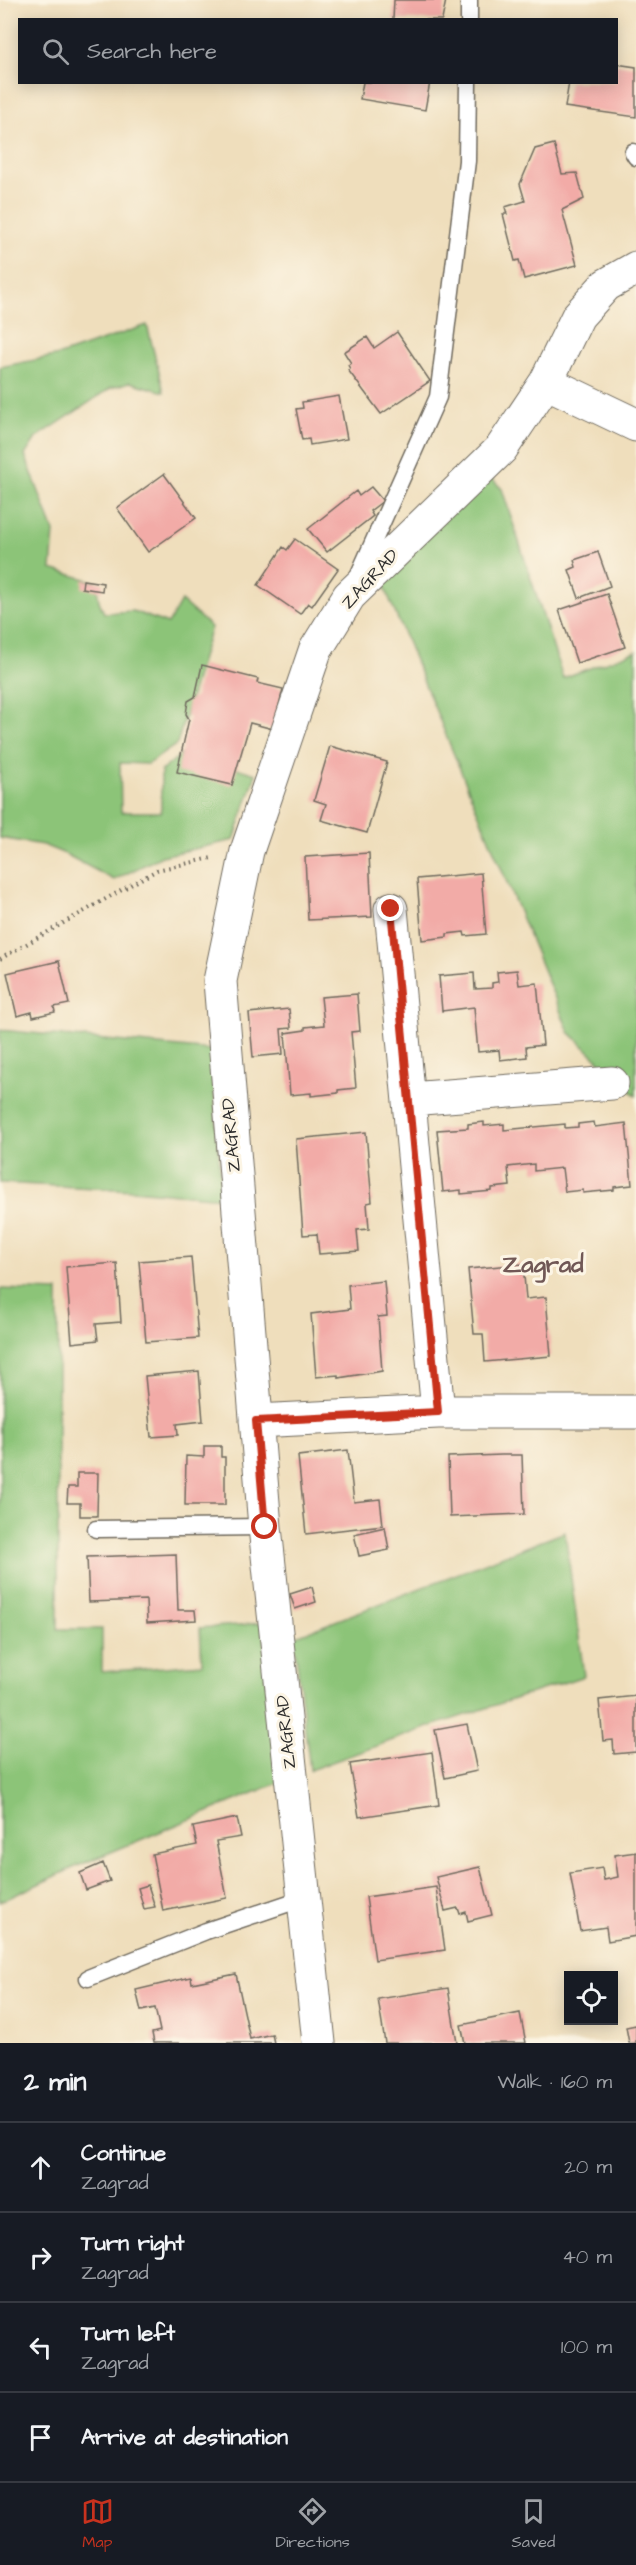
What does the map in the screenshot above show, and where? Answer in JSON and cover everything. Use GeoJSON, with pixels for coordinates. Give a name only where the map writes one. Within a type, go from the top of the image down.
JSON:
{"type":"FeatureCollection","features":[{"type":"Feature","properties":{"kind":"street","name":"ZAGRAD"},"geometry":{"type":"LineString","coordinates":[[319,2043],[265,1527],[220,981],[247,850],[315,651],[349,596],[501,449],[546,382],[578,316],[606,285],[636,268]]}},
{"type":"Feature","properties":{"kind":"street"},"geometry":{"type":"LineString","coordinates":[[546,382],[636,425]]}},
{"type":"Feature","properties":{"kind":"street"},"geometry":{"type":"LineString","coordinates":[[391,909],[438,1412]]}},
{"type":"Feature","properties":{"kind":"street"},"geometry":{"type":"LineString","coordinates":[[410,1099],[612,1083]]}},
{"type":"Feature","properties":{"kind":"street"},"geometry":{"type":"LineString","coordinates":[[256,1421],[438,1412],[636,1412]]}},
{"type":"Feature","properties":{"kind":"lane"},"geometry":{"type":"LineString","coordinates":[[469,0],[469,18]]}},
{"type":"Feature","properties":{"kind":"lane"},"geometry":{"type":"LineString","coordinates":[[349,596],[438,398],[467,161],[468,84]]}},
{"type":"Feature","properties":{"kind":"lane"},"geometry":{"type":"LineString","coordinates":[[96,1528],[265,1527]]}},
{"type":"Feature","properties":{"kind":"lane"},"geometry":{"type":"LineString","coordinates":[[88,1978],[206,1931],[304,1898]]}},
{"type":"Feature","properties":{"kind":"path"},"geometry":{"type":"LineString","coordinates":[[0,959],[157,870],[247,850]]}},
{"type":"Feature","properties":{"kind":"green space"},"geometry":{"type":"Polygon","coordinates":[[[147,325],[164,392],[130,382],[111,388],[36,438],[25,455],[54,532],[51,569],[96,582],[99,601],[104,613],[133,611],[168,624],[181,601],[211,627],[177,744],[148,764],[120,763],[121,812],[161,812],[161,771],[184,752],[256,774],[234,840],[162,856],[114,880],[43,845],[0,838],[0,367],[60,355],[147,325]]]}},
{"type":"Feature","properties":{"kind":"green space"},"geometry":{"type":"Polygon","coordinates":[[[490,477],[502,489],[563,678],[636,651],[636,1096],[569,1032],[380,576],[490,477]]]}},
{"type":"Feature","properties":{"kind":"green space"},"geometry":{"type":"Polygon","coordinates":[[[0,1030],[211,1050],[222,1198],[133,1190],[0,1183],[0,1030]]]}},
{"type":"Feature","properties":{"kind":"green space"},"geometry":{"type":"Polygon","coordinates":[[[0,1289],[58,1291],[58,1629],[102,1629],[102,1672],[202,1664],[200,1628],[263,1623],[280,1782],[75,1867],[0,1902],[0,1289]]]}},
{"type":"Feature","properties":{"kind":"green space"},"geometry":{"type":"Polygon","coordinates":[[[565,1532],[584,1676],[429,1727],[310,1770],[294,1637],[565,1532]]]}},
{"type":"Feature","properties":{"kind":"building"},"geometry":{"type":"Polygon","coordinates":[[[394,0],[446,0],[442,18],[393,18],[394,0]]]}},
{"type":"Feature","properties":{"kind":"building"},"geometry":{"type":"Polygon","coordinates":[[[618,64],[636,67],[636,117],[565,107],[569,84],[618,84],[618,64]]]}},
{"type":"Feature","properties":{"kind":"building"},"geometry":{"type":"Polygon","coordinates":[[[363,84],[430,84],[425,110],[360,99],[363,84]]]}},
{"type":"Feature","properties":{"kind":"building"},"geometry":{"type":"Polygon","coordinates":[[[554,144],[562,174],[577,173],[584,199],[562,210],[577,265],[524,279],[519,260],[515,261],[503,214],[507,214],[505,207],[525,201],[520,184],[535,149],[554,144]]]}},
{"type":"Feature","properties":{"kind":"building"},"geometry":{"type":"Polygon","coordinates":[[[397,332],[430,381],[381,414],[348,370],[350,369],[348,365],[351,363],[344,352],[367,337],[374,348],[397,332]]]}},
{"type":"Feature","properties":{"kind":"building"},"geometry":{"type":"Polygon","coordinates":[[[339,396],[347,439],[310,445],[309,439],[302,440],[296,409],[303,408],[302,402],[339,396]]]}},
{"type":"Feature","properties":{"kind":"building"},"geometry":{"type":"Polygon","coordinates":[[[164,474],[196,518],[148,552],[117,508],[164,474]]]}},
{"type":"Feature","properties":{"kind":"building"},"geometry":{"type":"Polygon","coordinates":[[[371,487],[383,501],[370,511],[373,516],[327,552],[308,529],[356,491],[359,496],[371,487]]]}},
{"type":"Feature","properties":{"kind":"building"},"geometry":{"type":"Polygon","coordinates":[[[295,539],[338,569],[312,606],[308,603],[300,614],[258,585],[283,547],[287,550],[295,539]]]}},
{"type":"Feature","properties":{"kind":"building"},"geometry":{"type":"Polygon","coordinates":[[[598,552],[610,586],[579,598],[569,570],[576,567],[574,560],[598,552]]]}},
{"type":"Feature","properties":{"kind":"building"},"geometry":{"type":"Polygon","coordinates":[[[83,580],[103,583],[102,591],[82,588],[83,580]]]}},
{"type":"Feature","properties":{"kind":"building"},"geometry":{"type":"Polygon","coordinates":[[[607,594],[625,647],[577,663],[559,610],[607,594]]]}},
{"type":"Feature","properties":{"kind":"building"},"geometry":{"type":"Polygon","coordinates":[[[202,665],[258,679],[257,683],[283,689],[273,729],[250,723],[232,785],[177,772],[189,719],[186,714],[188,701],[195,697],[202,665]]]}},
{"type":"Feature","properties":{"kind":"building"},"geometry":{"type":"Polygon","coordinates":[[[330,746],[387,762],[367,833],[321,820],[326,804],[314,800],[330,746]]]}},
{"type":"Feature","properties":{"kind":"building"},"geometry":{"type":"Polygon","coordinates":[[[369,853],[372,917],[308,920],[305,857],[369,853]]]}},
{"type":"Feature","properties":{"kind":"building"},"geometry":{"type":"Polygon","coordinates":[[[481,873],[486,934],[465,936],[464,932],[422,940],[417,879],[481,873]]]}},
{"type":"Feature","properties":{"kind":"building"},"geometry":{"type":"Polygon","coordinates":[[[59,961],[69,1004],[54,1007],[55,1012],[33,1017],[32,1012],[17,1016],[7,973],[59,961]]]}},
{"type":"Feature","properties":{"kind":"building"},"geometry":{"type":"Polygon","coordinates":[[[517,970],[519,985],[537,983],[543,1045],[526,1047],[527,1057],[500,1060],[499,1050],[478,1052],[474,1007],[442,1011],[439,976],[474,973],[475,989],[492,988],[492,983],[498,982],[497,972],[517,970]]]}},
{"type":"Feature","properties":{"kind":"building"},"geometry":{"type":"Polygon","coordinates":[[[357,994],[360,1031],[351,1032],[356,1088],[311,1096],[311,1093],[290,1095],[285,1033],[305,1030],[305,1027],[324,1025],[321,997],[357,994]]]}},
{"type":"Feature","properties":{"kind":"building"},"geometry":{"type":"Polygon","coordinates":[[[289,1009],[291,1028],[281,1029],[283,1054],[253,1057],[249,1013],[289,1009]]]}},
{"type":"Feature","properties":{"kind":"building"},"geometry":{"type":"Polygon","coordinates":[[[484,1122],[484,1126],[504,1124],[504,1130],[565,1124],[565,1128],[578,1127],[578,1124],[594,1122],[595,1127],[626,1123],[632,1185],[614,1187],[614,1190],[565,1192],[562,1168],[534,1171],[534,1164],[508,1167],[510,1186],[492,1188],[492,1191],[461,1194],[461,1190],[443,1192],[437,1130],[468,1128],[468,1124],[484,1122]]]}},
{"type":"Feature","properties":{"kind":"building"},"geometry":{"type":"Polygon","coordinates":[[[366,1132],[372,1202],[367,1203],[369,1229],[357,1230],[359,1251],[319,1254],[317,1234],[303,1235],[296,1139],[366,1132]]]}},
{"type":"Feature","properties":{"kind":"building"},"geometry":{"type":"Polygon","coordinates":[[[191,1257],[198,1338],[146,1342],[139,1261],[191,1257]]]}},
{"type":"Feature","properties":{"kind":"building"},"geometry":{"type":"Polygon","coordinates":[[[117,1263],[121,1322],[96,1324],[98,1340],[72,1343],[66,1267],[117,1263]]]}},
{"type":"Feature","properties":{"kind":"building"},"geometry":{"type":"Polygon","coordinates":[[[523,1264],[526,1299],[546,1297],[551,1356],[485,1362],[483,1334],[474,1334],[468,1269],[523,1264]]]}},
{"type":"Feature","properties":{"kind":"building"},"geometry":{"type":"Polygon","coordinates":[[[384,1281],[387,1316],[378,1317],[382,1371],[338,1378],[338,1375],[316,1377],[311,1314],[350,1309],[348,1285],[384,1281]]]}},
{"type":"Feature","properties":{"kind":"building"},"geometry":{"type":"Polygon","coordinates":[[[199,1371],[203,1421],[177,1424],[178,1435],[151,1437],[145,1376],[199,1371]]]}},
{"type":"Feature","properties":{"kind":"building"},"geometry":{"type":"Polygon","coordinates":[[[204,1446],[221,1446],[221,1457],[225,1457],[225,1505],[185,1505],[186,1456],[204,1457],[204,1446]]]}},
{"type":"Feature","properties":{"kind":"building"},"geometry":{"type":"Polygon","coordinates":[[[348,1450],[354,1502],[380,1499],[383,1525],[306,1534],[298,1456],[348,1450]]]}},
{"type":"Feature","properties":{"kind":"building"},"geometry":{"type":"Polygon","coordinates":[[[522,1455],[524,1514],[450,1517],[448,1457],[522,1455]]]}},
{"type":"Feature","properties":{"kind":"building"},"geometry":{"type":"Polygon","coordinates":[[[77,1473],[98,1473],[97,1516],[80,1516],[80,1503],[67,1503],[68,1487],[77,1487],[77,1473]]]}},
{"type":"Feature","properties":{"kind":"building"},"geometry":{"type":"Polygon","coordinates":[[[385,1527],[389,1550],[359,1556],[354,1534],[385,1527]]]}},
{"type":"Feature","properties":{"kind":"building"},"geometry":{"type":"Polygon","coordinates":[[[176,1554],[178,1610],[195,1610],[196,1620],[147,1623],[146,1600],[89,1602],[87,1557],[176,1554]]]}},
{"type":"Feature","properties":{"kind":"building"},"geometry":{"type":"Polygon","coordinates":[[[312,1587],[316,1602],[295,1609],[290,1594],[312,1587]]]}},
{"type":"Feature","properties":{"kind":"building"},"geometry":{"type":"Polygon","coordinates":[[[636,1696],[636,1752],[614,1754],[613,1740],[603,1741],[599,1700],[636,1696]]]}},
{"type":"Feature","properties":{"kind":"building"},"geometry":{"type":"Polygon","coordinates":[[[467,1724],[477,1771],[445,1778],[435,1730],[467,1724]]]}},
{"type":"Feature","properties":{"kind":"building"},"geometry":{"type":"Polygon","coordinates":[[[432,1752],[439,1805],[359,1817],[350,1764],[432,1752]]]}},
{"type":"Feature","properties":{"kind":"building"},"geometry":{"type":"Polygon","coordinates":[[[237,1818],[241,1837],[216,1841],[227,1898],[163,1911],[152,1854],[197,1845],[193,1827],[237,1818]]]}},
{"type":"Feature","properties":{"kind":"building"},"geometry":{"type":"Polygon","coordinates":[[[636,1852],[636,1936],[608,1941],[606,1927],[580,1931],[570,1873],[602,1868],[604,1880],[618,1877],[615,1855],[636,1852]]]}},
{"type":"Feature","properties":{"kind":"building"},"geometry":{"type":"Polygon","coordinates":[[[103,1863],[110,1881],[86,1890],[80,1873],[103,1863]]]}},
{"type":"Feature","properties":{"kind":"building"},"geometry":{"type":"Polygon","coordinates":[[[480,1867],[492,1915],[468,1921],[466,1912],[460,1914],[458,1908],[445,1911],[436,1877],[480,1867]]]}},
{"type":"Feature","properties":{"kind":"building"},"geometry":{"type":"Polygon","coordinates":[[[148,1885],[155,1907],[144,1909],[138,1888],[148,1885]]]}},
{"type":"Feature","properties":{"kind":"building"},"geometry":{"type":"Polygon","coordinates":[[[436,1887],[445,1950],[375,1960],[366,1897],[436,1887]]]}},
{"type":"Feature","properties":{"kind":"building"},"geometry":{"type":"Polygon","coordinates":[[[236,1974],[250,2039],[272,2034],[274,2043],[154,2043],[152,2033],[160,2031],[155,2008],[141,2011],[136,1990],[191,1977],[192,1983],[236,1974]]]}},
{"type":"Feature","properties":{"kind":"building"},"geometry":{"type":"Polygon","coordinates":[[[448,1988],[457,2043],[385,2043],[378,1999],[448,1988]]]}},
{"type":"Feature","properties":{"kind":"building"},"geometry":{"type":"Polygon","coordinates":[[[520,2013],[526,2043],[465,2043],[461,2025],[520,2013]]]}},
{"type":"Feature","properties":{"kind":"building"},"geometry":{"type":"Polygon","coordinates":[[[636,2025],[636,2043],[629,2043],[626,2027],[636,2025]]]}},
{"type":"Feature","properties":{"kind":"district","name":"Zagrad"},"geometry":{"type":"Point","coordinates":[543,1265]}},
{"type":"Feature","properties":{"kind":"route"},"geometry":{"type":"LineString","coordinates":[[265,1527],[256,1421],[438,1412],[391,909]]}}]}
